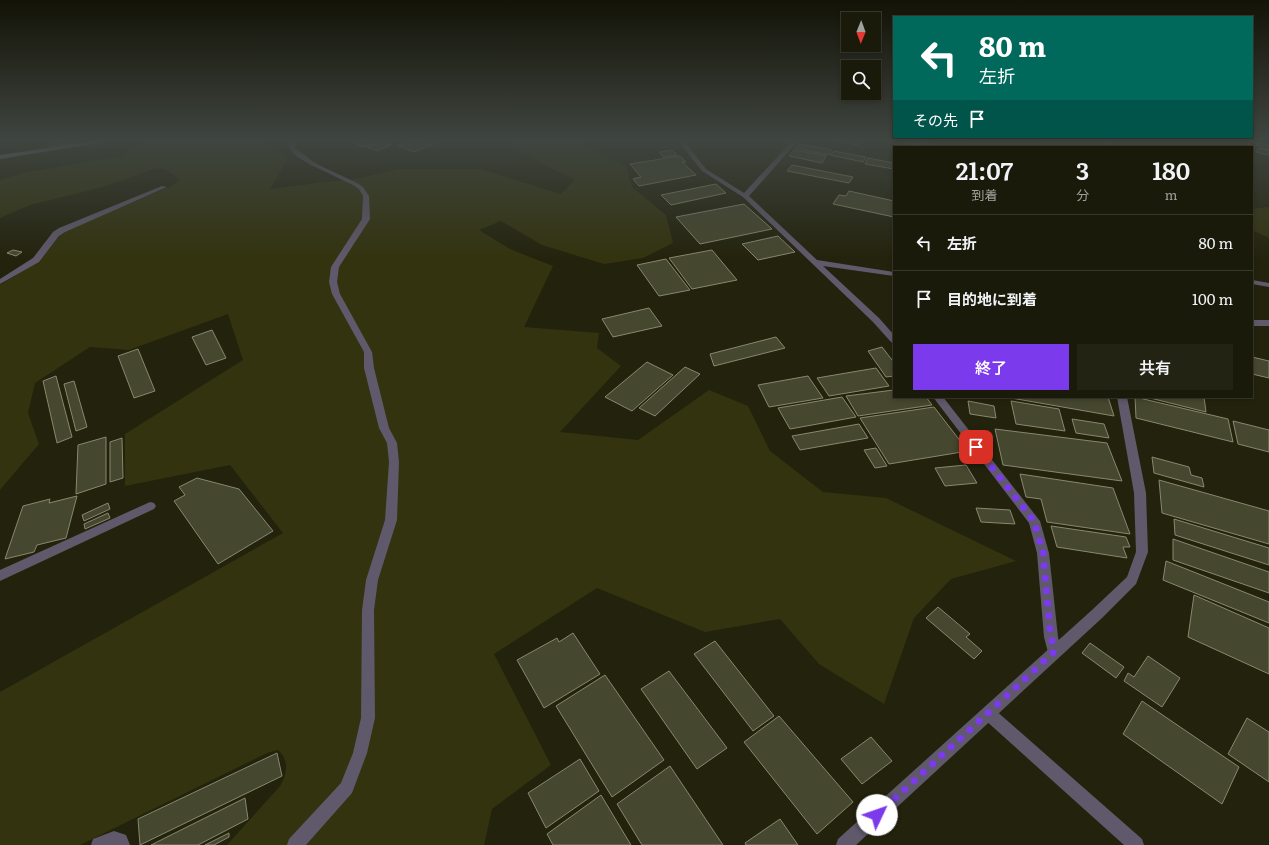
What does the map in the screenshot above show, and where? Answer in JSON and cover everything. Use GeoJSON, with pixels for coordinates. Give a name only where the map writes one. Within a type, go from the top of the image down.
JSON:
{"type":"FeatureCollection","features":[{"type":"Feature","properties":{"kind":"street"},"geometry":{"type":"LineString","coordinates":[[295,845],[347,788],[360,753],[368,718],[368,610],[372,580],[391,520],[394,462],[392,443],[384,428],[369,368],[368,352],[336,294],[333,282],[335,267],[366,219],[366,196],[361,188],[348,180]]}},
{"type":"Feature","properties":{"kind":"street"},"geometry":{"type":"LineString","coordinates":[[720,180],[744,196],[876,320],[893,339]]}},
{"type":"Feature","properties":{"kind":"street"},"geometry":{"type":"LineString","coordinates":[[744,196],[758,180]]}},
{"type":"Feature","properties":{"kind":"street"},"geometry":{"type":"LineString","coordinates":[[0,282],[36,260],[56,234],[62,230],[164,187]]}},
{"type":"Feature","properties":{"kind":"street"},"geometry":{"type":"LineString","coordinates":[[815,262],[893,274]]}},
{"type":"Feature","properties":{"kind":"street"},"geometry":{"type":"LineString","coordinates":[[1253,282],[1269,285]]}},
{"type":"Feature","properties":{"kind":"street"},"geometry":{"type":"LineString","coordinates":[[1253,323],[1269,324]]}},
{"type":"Feature","properties":{"kind":"street"},"geometry":{"type":"LineString","coordinates":[[939,398],[1034,521],[1043,553],[1050,630],[1054,652]]}},
{"type":"Feature","properties":{"kind":"street"},"geometry":{"type":"LineString","coordinates":[[844,845],[989,714],[1132,580],[1142,552],[1140,493],[1122,398]]}},
{"type":"Feature","properties":{"kind":"street"},"geometry":{"type":"LineString","coordinates":[[0,576],[150,506]]}},
{"type":"Feature","properties":{"kind":"street"},"geometry":{"type":"LineString","coordinates":[[989,714],[1136,845]]}},
{"type":"Feature","properties":{"kind":"street"},"geometry":{"type":"LineString","coordinates":[[99,845],[114,839],[120,841],[122,845]]}},
{"type":"Feature","properties":{"kind":"shaded area"},"geometry":{"type":"Polygon","coordinates":[[[0,180],[122,180],[103,187],[30,205],[0,218],[0,180]]]}},
{"type":"Feature","properties":{"kind":"shaded area"},"geometry":{"type":"Polygon","coordinates":[[[179,180],[275,180],[270,189],[339,180],[517,180],[561,194],[575,180],[630,180],[632,187],[666,215],[673,243],[643,258],[604,264],[542,245],[501,221],[479,230],[510,249],[553,266],[524,327],[599,333],[597,348],[621,366],[560,432],[638,440],[709,390],[748,406],[770,451],[823,492],[886,498],[1016,561],[951,579],[914,618],[884,704],[819,664],[780,619],[705,632],[597,588],[494,654],[551,765],[492,809],[484,845],[227,845],[280,786],[286,772],[286,763],[282,754],[278,750],[267,753],[80,845],[0,845],[0,692],[283,533],[230,465],[125,486],[125,434],[243,360],[228,314],[129,350],[90,347],[35,383],[28,413],[39,444],[0,490],[0,285],[40,260],[65,230],[174,185],[179,180]]]}},
{"type":"Feature","properties":{"kind":"shaded area"},"geometry":{"type":"Polygon","coordinates":[[[1269,207],[1269,238],[1253,230],[1253,210],[1269,207]]]}},
{"type":"Feature","properties":{"kind":"building"},"geometry":{"type":"Polygon","coordinates":[[[634,180],[668,180],[639,186],[634,180]]]}},
{"type":"Feature","properties":{"kind":"building"},"geometry":{"type":"Polygon","coordinates":[[[836,180],[851,180],[849,183],[836,180]]]}},
{"type":"Feature","properties":{"kind":"building"},"geometry":{"type":"Polygon","coordinates":[[[716,184],[726,193],[671,205],[661,195],[716,184]]]}},
{"type":"Feature","properties":{"kind":"building"},"geometry":{"type":"Polygon","coordinates":[[[849,191],[893,201],[893,217],[833,204],[839,195],[846,196],[849,191]]]}},
{"type":"Feature","properties":{"kind":"building"},"geometry":{"type":"Polygon","coordinates":[[[744,204],[772,229],[700,244],[676,217],[744,204]]]}},
{"type":"Feature","properties":{"kind":"building"},"geometry":{"type":"Polygon","coordinates":[[[778,236],[795,252],[758,260],[742,244],[778,236]]]}},
{"type":"Feature","properties":{"kind":"building"},"geometry":{"type":"Polygon","coordinates":[[[13,250],[22,252],[16,256],[7,253],[13,250]]]}},
{"type":"Feature","properties":{"kind":"building"},"geometry":{"type":"Polygon","coordinates":[[[712,250],[737,280],[692,289],[669,258],[712,250]]]}},
{"type":"Feature","properties":{"kind":"building"},"geometry":{"type":"Polygon","coordinates":[[[666,259],[690,290],[659,296],[637,265],[666,259]]]}},
{"type":"Feature","properties":{"kind":"building"},"geometry":{"type":"Polygon","coordinates":[[[649,308],[662,326],[613,337],[602,319],[649,308]]]}},
{"type":"Feature","properties":{"kind":"building"},"geometry":{"type":"Polygon","coordinates":[[[212,330],[226,358],[206,365],[192,337],[212,330]]]}},
{"type":"Feature","properties":{"kind":"building"},"geometry":{"type":"Polygon","coordinates":[[[776,337],[785,348],[714,366],[710,354],[776,337]]]}},
{"type":"Feature","properties":{"kind":"building"},"geometry":{"type":"Polygon","coordinates":[[[882,347],[893,360],[893,376],[886,377],[868,351],[882,347]]]}},
{"type":"Feature","properties":{"kind":"building"},"geometry":{"type":"Polygon","coordinates":[[[138,349],[155,391],[134,398],[118,356],[138,349]]]}},
{"type":"Feature","properties":{"kind":"building"},"geometry":{"type":"Polygon","coordinates":[[[1253,357],[1269,361],[1269,378],[1253,374],[1253,357]]]}},
{"type":"Feature","properties":{"kind":"building"},"geometry":{"type":"Polygon","coordinates":[[[647,362],[673,375],[632,411],[605,397],[647,362]]]}},
{"type":"Feature","properties":{"kind":"building"},"geometry":{"type":"Polygon","coordinates":[[[685,367],[700,374],[655,416],[639,408],[685,367]]]}},
{"type":"Feature","properties":{"kind":"building"},"geometry":{"type":"Polygon","coordinates":[[[876,368],[889,386],[829,396],[817,378],[876,368]]]}},
{"type":"Feature","properties":{"kind":"building"},"geometry":{"type":"Polygon","coordinates":[[[56,376],[72,437],[57,443],[43,381],[56,376]]]}},
{"type":"Feature","properties":{"kind":"building"},"geometry":{"type":"Polygon","coordinates":[[[808,376],[823,398],[769,407],[758,385],[808,376]]]}},
{"type":"Feature","properties":{"kind":"building"},"geometry":{"type":"Polygon","coordinates":[[[74,381],[87,427],[76,431],[64,384],[74,381]]]}},
{"type":"Feature","properties":{"kind":"building"},"geometry":{"type":"Polygon","coordinates":[[[893,390],[893,398],[927,398],[932,405],[858,416],[846,396],[893,390]]]}},
{"type":"Feature","properties":{"kind":"building"},"geometry":{"type":"Polygon","coordinates":[[[842,397],[856,417],[790,429],[778,408],[842,397]]]}},
{"type":"Feature","properties":{"kind":"building"},"geometry":{"type":"Polygon","coordinates":[[[1011,398],[1108,398],[1114,416],[1011,398]]]}},
{"type":"Feature","properties":{"kind":"building"},"geometry":{"type":"Polygon","coordinates":[[[1135,398],[1139,398],[1228,419],[1233,442],[1136,418],[1135,398]]]}},
{"type":"Feature","properties":{"kind":"building"},"geometry":{"type":"Polygon","coordinates":[[[1150,398],[1204,398],[1206,412],[1150,398]]]}},
{"type":"Feature","properties":{"kind":"building"},"geometry":{"type":"Polygon","coordinates":[[[968,401],[994,406],[996,418],[970,414],[968,401]]]}},
{"type":"Feature","properties":{"kind":"building"},"geometry":{"type":"Polygon","coordinates":[[[1011,401],[1059,409],[1065,431],[1016,424],[1011,401]]]}},
{"type":"Feature","properties":{"kind":"building"},"geometry":{"type":"Polygon","coordinates":[[[934,407],[968,451],[889,464],[860,418],[934,407]]]}},
{"type":"Feature","properties":{"kind":"building"},"geometry":{"type":"Polygon","coordinates":[[[1072,419],[1104,424],[1109,438],[1076,433],[1072,419]]]}},
{"type":"Feature","properties":{"kind":"building"},"geometry":{"type":"Polygon","coordinates":[[[1233,421],[1269,430],[1269,452],[1238,444],[1233,421]]]}},
{"type":"Feature","properties":{"kind":"building"},"geometry":{"type":"Polygon","coordinates":[[[859,424],[868,438],[800,450],[792,436],[859,424]]]}},
{"type":"Feature","properties":{"kind":"building"},"geometry":{"type":"Polygon","coordinates":[[[995,429],[1107,443],[1122,481],[1003,465],[995,429]]]}},
{"type":"Feature","properties":{"kind":"building"},"geometry":{"type":"Polygon","coordinates":[[[106,437],[106,484],[76,494],[78,445],[106,437]]]}},
{"type":"Feature","properties":{"kind":"building"},"geometry":{"type":"Polygon","coordinates":[[[122,438],[123,478],[110,482],[110,442],[122,438]]]}},
{"type":"Feature","properties":{"kind":"building"},"geometry":{"type":"Polygon","coordinates":[[[876,448],[887,466],[875,468],[864,450],[876,448]]]}},
{"type":"Feature","properties":{"kind":"building"},"geometry":{"type":"Polygon","coordinates":[[[1152,457],[1189,467],[1191,475],[1202,478],[1204,487],[1154,473],[1152,457]]]}},
{"type":"Feature","properties":{"kind":"building"},"geometry":{"type":"Polygon","coordinates":[[[966,465],[977,483],[945,486],[935,468],[966,465]]]}},
{"type":"Feature","properties":{"kind":"building"},"geometry":{"type":"Polygon","coordinates":[[[1020,474],[1113,488],[1130,534],[1047,522],[1041,499],[1026,497],[1020,474]]]}},
{"type":"Feature","properties":{"kind":"building"},"geometry":{"type":"Polygon","coordinates":[[[197,478],[239,489],[273,531],[218,564],[174,501],[185,495],[179,487],[197,478]]]}},
{"type":"Feature","properties":{"kind":"building"},"geometry":{"type":"Polygon","coordinates":[[[1159,480],[1269,511],[1269,544],[1162,513],[1159,480]]]}},
{"type":"Feature","properties":{"kind":"building"},"geometry":{"type":"Polygon","coordinates":[[[77,496],[66,538],[37,545],[34,552],[5,559],[23,506],[50,499],[49,503],[77,496]]]}},
{"type":"Feature","properties":{"kind":"building"},"geometry":{"type":"Polygon","coordinates":[[[108,503],[110,509],[84,521],[82,515],[108,503]]]}},
{"type":"Feature","properties":{"kind":"building"},"geometry":{"type":"Polygon","coordinates":[[[976,508],[1010,510],[1015,524],[981,522],[976,508]]]}},
{"type":"Feature","properties":{"kind":"building"},"geometry":{"type":"Polygon","coordinates":[[[108,513],[110,518],[85,529],[84,524],[108,513]]]}},
{"type":"Feature","properties":{"kind":"building"},"geometry":{"type":"Polygon","coordinates":[[[1174,519],[1269,548],[1269,565],[1175,535],[1174,519]]]}},
{"type":"Feature","properties":{"kind":"building"},"geometry":{"type":"Polygon","coordinates":[[[1051,526],[1126,537],[1130,547],[1123,547],[1127,558],[1057,547],[1051,526]]]}},
{"type":"Feature","properties":{"kind":"building"},"geometry":{"type":"Polygon","coordinates":[[[1173,539],[1269,572],[1269,593],[1173,560],[1173,539]]]}},
{"type":"Feature","properties":{"kind":"building"},"geometry":{"type":"Polygon","coordinates":[[[1166,561],[1269,602],[1269,623],[1163,580],[1166,561]]]}},
{"type":"Feature","properties":{"kind":"building"},"geometry":{"type":"Polygon","coordinates":[[[1194,595],[1269,628],[1269,674],[1188,637],[1194,595]]]}},
{"type":"Feature","properties":{"kind":"building"},"geometry":{"type":"Polygon","coordinates":[[[938,607],[970,634],[966,637],[982,651],[974,659],[926,618],[938,607]]]}},
{"type":"Feature","properties":{"kind":"building"},"geometry":{"type":"Polygon","coordinates":[[[573,633],[600,674],[544,708],[517,660],[557,638],[559,642],[573,633]]]}},
{"type":"Feature","properties":{"kind":"building"},"geometry":{"type":"Polygon","coordinates":[[[715,641],[774,716],[753,731],[694,654],[715,641]]]}},
{"type":"Feature","properties":{"kind":"building"},"geometry":{"type":"Polygon","coordinates":[[[1090,643],[1124,667],[1116,678],[1082,653],[1090,643]]]}},
{"type":"Feature","properties":{"kind":"building"},"geometry":{"type":"Polygon","coordinates":[[[1148,656],[1180,678],[1162,707],[1124,681],[1128,673],[1134,677],[1148,656]]]}},
{"type":"Feature","properties":{"kind":"building"},"geometry":{"type":"Polygon","coordinates":[[[669,671],[727,748],[697,769],[641,689],[669,671]]]}},
{"type":"Feature","properties":{"kind":"building"},"geometry":{"type":"Polygon","coordinates":[[[605,675],[664,760],[612,797],[556,706],[605,675]]]}},
{"type":"Feature","properties":{"kind":"building"},"geometry":{"type":"Polygon","coordinates":[[[1142,701],[1239,767],[1222,804],[1123,734],[1142,701]]]}},
{"type":"Feature","properties":{"kind":"building"},"geometry":{"type":"Polygon","coordinates":[[[779,716],[853,802],[817,834],[744,742],[779,716]]]}},
{"type":"Feature","properties":{"kind":"building"},"geometry":{"type":"Polygon","coordinates":[[[1247,718],[1269,732],[1269,782],[1228,754],[1247,718]]]}},
{"type":"Feature","properties":{"kind":"building"},"geometry":{"type":"Polygon","coordinates":[[[871,737],[892,761],[862,784],[841,759],[871,737]]]}},
{"type":"Feature","properties":{"kind":"building"},"geometry":{"type":"Polygon","coordinates":[[[277,753],[282,776],[140,845],[138,819],[277,753]]]}},
{"type":"Feature","properties":{"kind":"building"},"geometry":{"type":"Polygon","coordinates":[[[580,759],[599,791],[546,828],[528,793],[580,759]]]}},
{"type":"Feature","properties":{"kind":"building"},"geometry":{"type":"Polygon","coordinates":[[[670,766],[723,845],[642,845],[617,804],[670,766]]]}},
{"type":"Feature","properties":{"kind":"building"},"geometry":{"type":"Polygon","coordinates":[[[601,795],[631,845],[553,845],[547,834],[601,795]]]}},
{"type":"Feature","properties":{"kind":"building"},"geometry":{"type":"Polygon","coordinates":[[[245,798],[248,819],[198,845],[151,845],[245,798]]]}},
{"type":"Feature","properties":{"kind":"building"},"geometry":{"type":"Polygon","coordinates":[[[780,819],[798,845],[746,845],[745,843],[780,819]]]}},
{"type":"Feature","properties":{"kind":"building"},"geometry":{"type":"Polygon","coordinates":[[[229,833],[229,837],[214,845],[205,845],[229,833]]]}},
{"type":"Feature","properties":{"kind":"route"},"geometry":{"type":"LineString","coordinates":[[877,815],[989,714],[1054,652],[1050,637],[1043,553],[1034,521],[976,447]]}}]}
